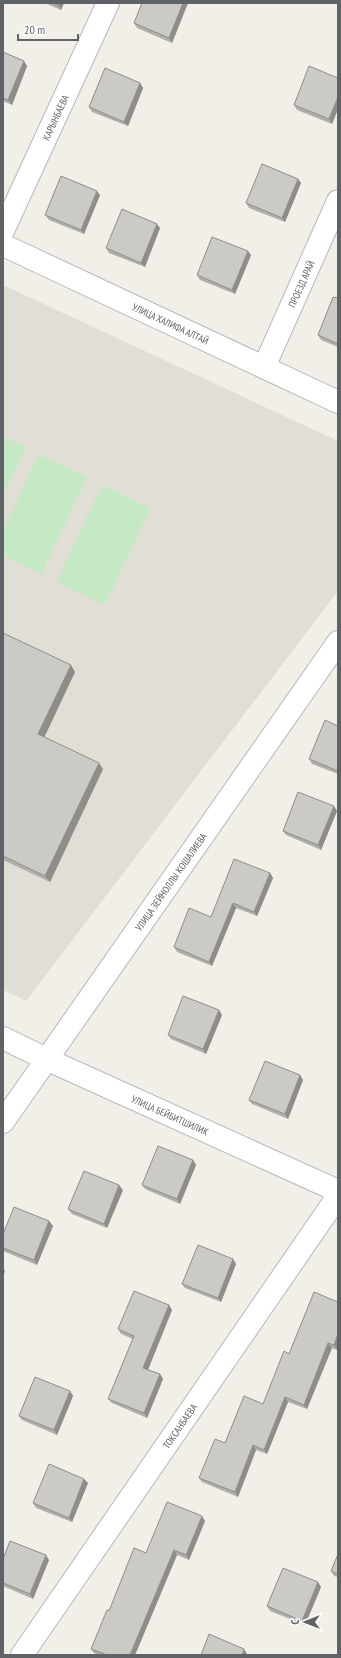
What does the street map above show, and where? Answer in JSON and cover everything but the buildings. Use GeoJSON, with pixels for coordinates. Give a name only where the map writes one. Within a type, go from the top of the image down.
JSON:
{"type":"FeatureCollection","features":[{"type":"Feature","properties":{"kind":"street","name":"КАРЫНБАЕВА"},"geometry":{"type":"LineString","coordinates":[[3,231],[108,3]]}},
{"type":"Feature","properties":{"kind":"street","name":"ПРОЕЗД АРАЙ"},"geometry":{"type":"LineString","coordinates":[[264,368],[338,201]]}},
{"type":"Feature","properties":{"kind":"street","name":"УЛИЦА ХАЛИФА АЛТАЙ"},"geometry":{"type":"LineString","coordinates":[[3,245],[338,402]]}},
{"type":"Feature","properties":{"kind":"street","name":"УЛИЦА ЗЕЙНОЛЛЫ КОШАЛИЕВА"},"geometry":{"type":"LineString","coordinates":[[3,1122],[338,642]]}},
{"type":"Feature","properties":{"kind":"street","name":"УЛИЦА БЕЙБИТШИЛИК"},"geometry":{"type":"LineString","coordinates":[[3,1038],[46,1059],[338,1191]]}},
{"type":"Feature","properties":{"kind":"street","name":"ТОКСАНБАЕВА"},"geometry":{"type":"LineString","coordinates":[[22,1655],[338,1196]]}},
{"type":"Feature","properties":{"kind":"shaded area"},"geometry":{"type":"Polygon","coordinates":[[[3,285],[338,441],[338,591],[26,1001],[3,990],[3,285]]]}},
{"type":"Feature","properties":{"kind":"green space"},"geometry":{"type":"Polygon","coordinates":[[[3,437],[26,447],[3,495],[3,437]]]}},
{"type":"Feature","properties":{"kind":"green space"},"geometry":{"type":"Polygon","coordinates":[[[38,455],[87,477],[41,574],[3,556],[3,530],[38,455]]]}},
{"type":"Feature","properties":{"kind":"green space"},"geometry":{"type":"Polygon","coordinates":[[[102,485],[150,508],[105,605],[56,582],[102,485]]]}}]}
